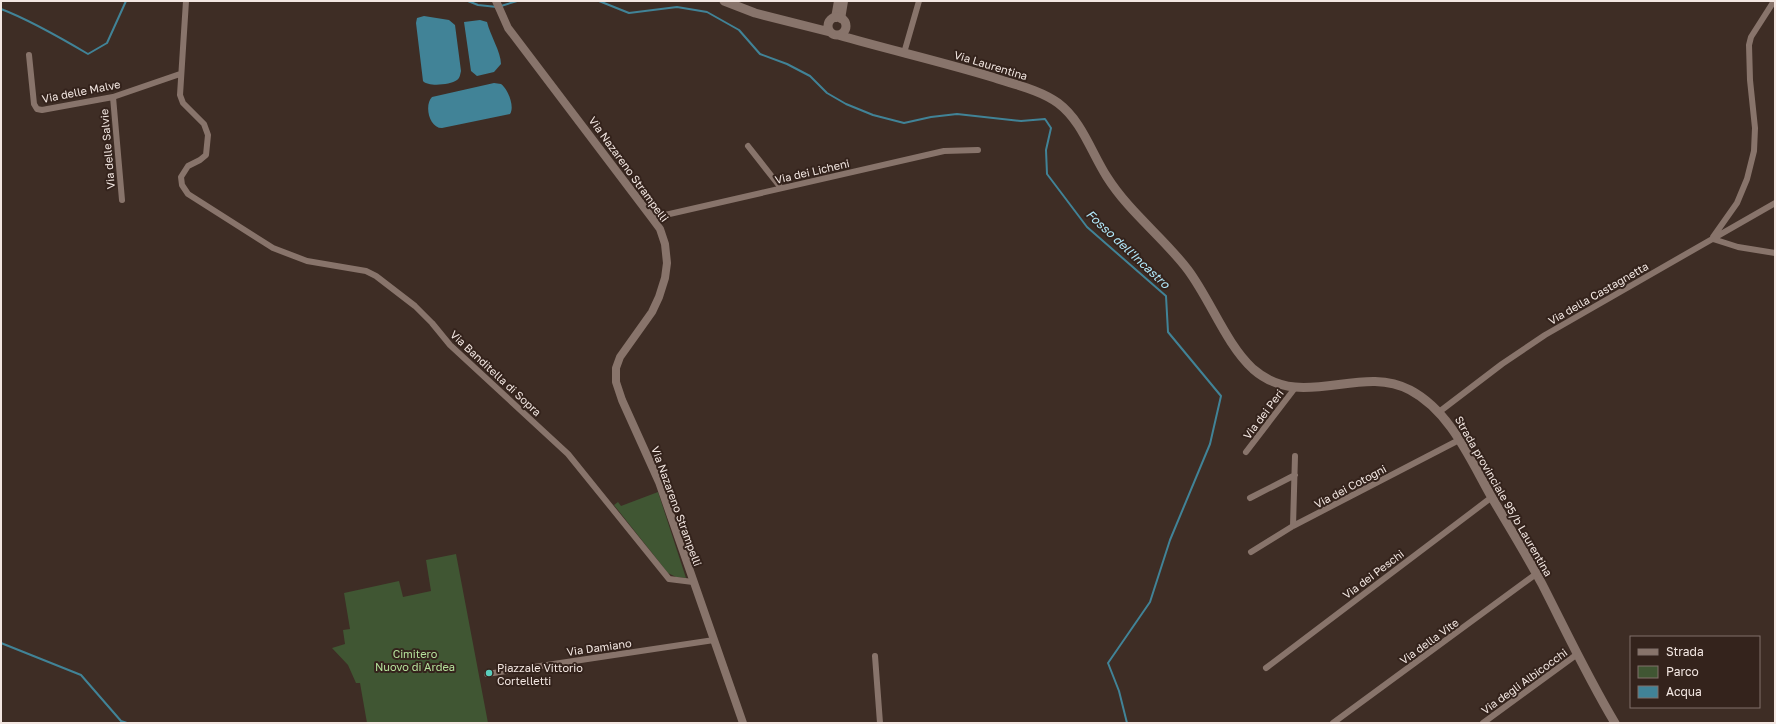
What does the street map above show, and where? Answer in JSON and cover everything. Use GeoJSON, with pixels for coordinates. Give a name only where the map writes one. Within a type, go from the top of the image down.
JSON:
{"type":"FeatureCollection","features":[{"type":"Feature","properties":{"kind":"main road","name":"Via Laurentina"},"geometry":{"type":"LineString","coordinates":[[724,1],[755,13],[969,70],[1034,91],[1057,102],[1075,119]]}},
{"type":"Feature","properties":{"kind":"main road","name":"Via Laurentina"},"geometry":{"type":"LineString","coordinates":[[808,26],[820,25],[838,20],[856,34],[884,44],[891,49]]}},
{"type":"Feature","properties":{"kind":"main road"},"geometry":{"type":"LineString","coordinates":[[838,20],[843,32],[834,34],[828,25],[838,20]]}},
{"type":"Feature","properties":{"kind":"main road","name":"Strada provinciale 95/b Laurentina"},"geometry":{"type":"LineString","coordinates":[[1075,119],[1109,180],[1188,270],[1244,359],[1251,366],[1265,377],[1282,385],[1295,388],[1357,383],[1388,383],[1410,389],[1422,397],[1438,412],[1459,440],[1536,574],[1576,655],[1615,723]]}},
{"type":"Feature","properties":{"kind":"street","name":"Via Banditella di Sopra"},"geometry":{"type":"LineString","coordinates":[[186,1],[180,74],[180,98],[204,124],[208,135],[206,155],[188,166],[181,177],[182,185],[188,194],[277,250],[315,262],[366,271],[376,276],[405,298],[428,319],[448,343],[568,454],[669,579],[693,582]]}},
{"type":"Feature","properties":{"kind":"street","name":"Via Nazareno Strampelli"},"geometry":{"type":"LineString","coordinates":[[496,1],[508,28],[652,218],[661,233],[665,244],[667,263],[665,278],[659,297],[652,312],[620,357],[616,368],[615,378],[620,396],[657,477],[743,723]]}},
{"type":"Feature","properties":{"kind":"street"},"geometry":{"type":"LineString","coordinates":[[838,1],[838,20]]}},
{"type":"Feature","properties":{"kind":"street"},"geometry":{"type":"LineString","coordinates":[[838,20],[844,1]]}},
{"type":"Feature","properties":{"kind":"street"},"geometry":{"type":"LineString","coordinates":[[904,53],[919,1]]}},
{"type":"Feature","properties":{"kind":"street"},"geometry":{"type":"LineString","coordinates":[[1774,1],[1751,37],[1749,45],[1750,80],[1755,128],[1754,151],[1747,179],[1737,203],[1713,239],[1738,247],[1775,253]]}},
{"type":"Feature","properties":{"kind":"street","name":"Via delle Malve"},"geometry":{"type":"LineString","coordinates":[[29,55],[34,104],[37,109],[46,110],[113,97],[180,74]]}},
{"type":"Feature","properties":{"kind":"street","name":"Via delle Salvie"},"geometry":{"type":"LineString","coordinates":[[113,97],[122,200]]}},
{"type":"Feature","properties":{"kind":"street"},"geometry":{"type":"LineString","coordinates":[[748,146],[781,188]]}},
{"type":"Feature","properties":{"kind":"street","name":"Via dei Licheni"},"geometry":{"type":"LineString","coordinates":[[652,218],[947,151],[978,150]]}},
{"type":"Feature","properties":{"kind":"street","name":"Via della Castagnetta"},"geometry":{"type":"LineString","coordinates":[[1438,412],[1502,364],[1545,335],[1775,203]]}},
{"type":"Feature","properties":{"kind":"street","name":"Via dei Peri"},"geometry":{"type":"LineString","coordinates":[[1246,452],[1295,388]]}},
{"type":"Feature","properties":{"kind":"street","name":"Via dei Cotogni"},"geometry":{"type":"LineString","coordinates":[[1251,552],[1294,526],[1459,440]]}},
{"type":"Feature","properties":{"kind":"street"},"geometry":{"type":"LineString","coordinates":[[1294,526],[1295,456]]}},
{"type":"Feature","properties":{"kind":"street"},"geometry":{"type":"LineString","coordinates":[[1250,498],[1295,475]]}},
{"type":"Feature","properties":{"kind":"street","name":"Via dei Peschi"},"geometry":{"type":"LineString","coordinates":[[1266,668],[1492,497]]}},
{"type":"Feature","properties":{"kind":"street","name":"Via della Vite"},"geometry":{"type":"LineString","coordinates":[[1332,723],[1536,574]]}},
{"type":"Feature","properties":{"kind":"street","name":"Via Damiano"},"geometry":{"type":"LineString","coordinates":[[487,674],[714,640]]}},
{"type":"Feature","properties":{"kind":"street","name":"Via degli Albicocchi"},"geometry":{"type":"LineString","coordinates":[[1483,723],[1576,655]]}},
{"type":"Feature","properties":{"kind":"street"},"geometry":{"type":"LineString","coordinates":[[876,656],[880,723]]}},
{"type":"Feature","properties":{"kind":"green space"},"geometry":{"type":"Polygon","coordinates":[[[658,492],[686,578],[676,577],[668,573],[614,505],[618,502],[621,506],[658,492]]]}},
{"type":"Feature","properties":{"kind":"green space","name":"Cimitero Nuovo di Ardea"},"geometry":{"type":"Polygon","coordinates":[[[456,554],[488,723],[367,723],[360,683],[356,683],[348,665],[332,648],[345,644],[343,630],[350,629],[344,593],[399,581],[403,597],[431,591],[426,560],[456,554]]]}},
{"type":"Feature","properties":{"kind":"water"},"geometry":{"type":"Polygon","coordinates":[[[424,16],[449,20],[455,25],[461,71],[459,78],[454,82],[434,85],[423,81],[416,23],[417,18],[424,16]]]}},
{"type":"Feature","properties":{"kind":"water"},"geometry":{"type":"Polygon","coordinates":[[[480,20],[487,22],[501,59],[501,64],[494,72],[477,76],[471,71],[464,22],[480,20]]]}},
{"type":"Feature","properties":{"kind":"water"},"geometry":{"type":"Polygon","coordinates":[[[494,83],[504,86],[512,107],[510,114],[442,128],[438,127],[431,120],[428,105],[432,97],[494,83]]]}},
{"type":"Feature","properties":{"kind":"waterway","name":"Fosso dell'Incastro"},"geometry":{"type":"LineString","coordinates":[[1,9],[34,24],[88,54],[107,43],[126,1]]}},
{"type":"Feature","properties":{"kind":"waterway","name":"Fosso dell'Incastro"},"geometry":{"type":"LineString","coordinates":[[468,1],[478,5],[497,7]]}},
{"type":"Feature","properties":{"kind":"waterway","name":"Fosso dell'Incastro"},"geometry":{"type":"LineString","coordinates":[[501,6],[517,1]]}},
{"type":"Feature","properties":{"kind":"waterway","name":"Fosso dell'Incastro"},"geometry":{"type":"LineString","coordinates":[[599,1],[629,13],[677,7],[707,12],[739,30],[760,54],[787,64],[810,76],[827,93],[846,104],[873,115],[904,123],[931,117],[957,114],[1021,121],[1045,119],[1051,128],[1046,150],[1047,174],[1087,227],[1166,296],[1168,332],[1221,396],[1210,444],[1170,540],[1150,602],[1108,663],[1119,691],[1127,723]]}},
{"type":"Feature","properties":{"kind":"waterway"},"geometry":{"type":"LineString","coordinates":[[1,643],[81,675],[121,721],[127,723]]}},
{"type":"Feature","properties":{"kind":"place","name":"Piazzale Vittorio Cortelletti"},"geometry":{"type":"Point","coordinates":[489,673]}}]}
